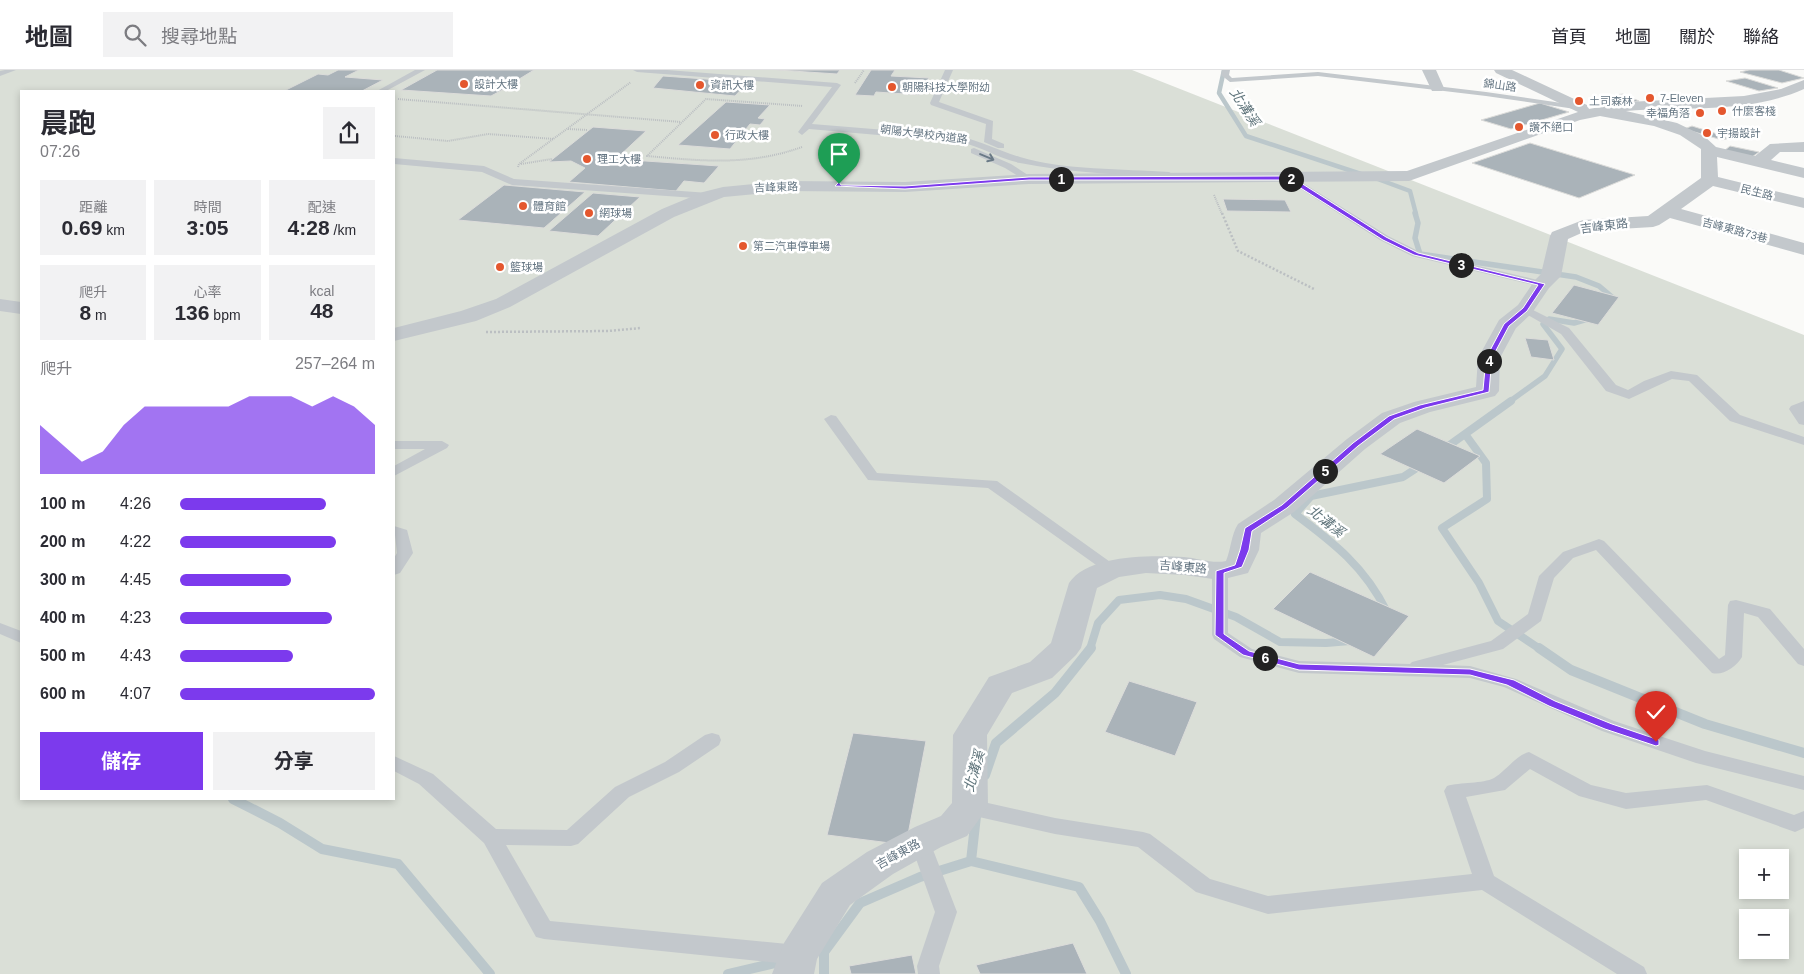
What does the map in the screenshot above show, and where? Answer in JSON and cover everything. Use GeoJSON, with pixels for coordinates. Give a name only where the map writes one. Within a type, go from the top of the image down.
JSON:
{"type":"FeatureCollection","features":[{"type":"Feature","properties":{"kind":"street"},"geometry":{"type":"LineString","coordinates":[[1429,70],[1436,88]]}},
{"type":"Feature","properties":{"kind":"street"},"geometry":{"type":"LineString","coordinates":[[1501,70],[1590,109]]}},
{"type":"Feature","properties":{"kind":"street","name":"吉峰東路"},"geometry":{"type":"LineString","coordinates":[[395,334],[468,316],[503,303],[633,231],[709,196],[743,189],[838,185],[905,187],[1029,179],[1409,176],[1557,124],[1590,109],[1714,103],[1760,98],[1800,89]]}},
{"type":"Feature","properties":{"kind":"street","name":"吉峰東路"},"geometry":{"type":"LineString","coordinates":[[1590,109],[1670,126],[1700,139],[1709,150]]}},
{"type":"Feature","properties":{"kind":"street"},"geometry":{"type":"LineString","coordinates":[[1758,162],[1776,147],[1804,147]]}},
{"type":"Feature","properties":{"kind":"street"},"geometry":{"type":"LineString","coordinates":[[1710,180],[1709,150],[1804,173]]}},
{"type":"Feature","properties":{"kind":"street","name":"吉峰東路"},"geometry":{"type":"LineString","coordinates":[[795,964],[836,894],[880,863],[922,848],[954,826],[972,807],[970,736],[1000,685],[1041,670],[1065,648],[1084,583],[1112,569],[1146,564],[1185,566],[1220,585],[1238,567],[1245,550],[1248,530],[1284,506],[1356,444],[1391,418],[1422,407],[1487,391],[1489,358],[1507,325],[1530,313],[1548,277],[1559,236],[1583,226],[1653,220],[1710,180]]}},
{"type":"Feature","properties":{"kind":"street","name":"民生路"},"geometry":{"type":"LineString","coordinates":[[1710,180],[1804,204]]}},
{"type":"Feature","properties":{"kind":"street","name":"吉峰東路73巷"},"geometry":{"type":"LineString","coordinates":[[1666,211],[1804,249]]}},
{"type":"Feature","properties":{"kind":"street"},"geometry":{"type":"LineString","coordinates":[[0,305],[20,308]]}},
{"type":"Feature","properties":{"kind":"lane"},"geometry":{"type":"LineString","coordinates":[[0,74],[12,70]]}},
{"type":"Feature","properties":{"kind":"lane"},"geometry":{"type":"LineString","coordinates":[[383,90],[420,70]]}},
{"type":"Feature","properties":{"kind":"lane"},"geometry":{"type":"LineString","coordinates":[[637,70],[838,85],[804,130]]}},
{"type":"Feature","properties":{"kind":"lane"},"geometry":{"type":"LineString","coordinates":[[950,70],[934,103],[990,123],[986,140],[1037,162],[1063,168]]}},
{"type":"Feature","properties":{"kind":"lane","name":"錦山路"},"geometry":{"type":"LineString","coordinates":[[1226,70],[1225,75],[1230,80],[1318,74],[1590,109]]}},
{"type":"Feature","properties":{"kind":"lane"},"geometry":{"type":"LineString","coordinates":[[804,130],[958,139],[975,142],[1019,160],[1063,168],[1208,178]]}},
{"type":"Feature","properties":{"kind":"lane","name":"朝陽大學校內道路"},"geometry":{"type":"LineString","coordinates":[[804,130],[967,149],[1008,166],[1029,179]]}},
{"type":"Feature","properties":{"kind":"lane"},"geometry":{"type":"LineString","coordinates":[[395,161],[484,169],[512,182],[709,196]]}},
{"type":"Feature","properties":{"kind":"lane"},"geometry":{"type":"LineString","coordinates":[[1290,178],[1377,234],[1416,254],[1548,277]]}},
{"type":"Feature","properties":{"kind":"lane"},"geometry":{"type":"LineString","coordinates":[[1530,313],[1565,331],[1611,388],[1629,395],[1648,384],[1671,375],[1693,378],[1735,418],[1804,441]]}},
{"type":"Feature","properties":{"kind":"lane"},"geometry":{"type":"LineString","coordinates":[[1804,405],[1796,409],[1804,421]]}},
{"type":"Feature","properties":{"kind":"lane"},"geometry":{"type":"LineString","coordinates":[[831,419],[873,477],[992,484],[1112,569]]}},
{"type":"Feature","properties":{"kind":"lane"},"geometry":{"type":"LineString","coordinates":[[395,445],[442,445],[395,471]]}},
{"type":"Feature","properties":{"kind":"lane"},"geometry":{"type":"LineString","coordinates":[[395,531],[402,533],[405,553],[395,568]]}},
{"type":"Feature","properties":{"kind":"lane"},"geometry":{"type":"LineString","coordinates":[[1399,670],[1497,646],[1535,617],[1547,576],[1568,556],[1599,544],[1718,670],[1733,657],[1736,605],[1764,613],[1804,660]]}},
{"type":"Feature","properties":{"kind":"lane"},"geometry":{"type":"LineString","coordinates":[[1220,585],[1220,635],[1246,653],[1299,667],[1470,672],[1510,682],[1552,703],[1618,729],[1702,758],[1804,783]]}},
{"type":"Feature","properties":{"kind":"lane"},"geometry":{"type":"LineString","coordinates":[[0,628],[20,637]]}},
{"type":"Feature","properties":{"kind":"lane"},"geometry":{"type":"LineString","coordinates":[[491,837],[571,838],[622,792],[672,767],[712,740]]}},
{"type":"Feature","properties":{"kind":"lane"},"geometry":{"type":"LineString","coordinates":[[1485,881],[1454,791],[1498,785],[1529,759],[1586,791],[1626,801],[1706,792],[1795,824],[1804,819]]}},
{"type":"Feature","properties":{"kind":"lane"},"geometry":{"type":"LineString","coordinates":[[395,764],[426,780],[491,837],[544,930],[795,964]]}},
{"type":"Feature","properties":{"kind":"lane"},"geometry":{"type":"LineString","coordinates":[[972,807],[1055,826],[1143,840],[1204,886],[1268,905],[1485,881],[1636,974]]}},
{"type":"Feature","properties":{"kind":"lane"},"geometry":{"type":"LineString","coordinates":[[922,848],[946,912],[928,966],[930,974]]}},
{"type":"Feature","properties":{"kind":"path"},"geometry":{"type":"LineString","coordinates":[[855,83],[864,70]]}},
{"type":"Feature","properties":{"kind":"path"},"geometry":{"type":"LineString","coordinates":[[512,182],[519,164],[648,71]]}},
{"type":"Feature","properties":{"kind":"path"},"geometry":{"type":"LineString","coordinates":[[395,98],[682,122]]}},
{"type":"Feature","properties":{"kind":"path"},"geometry":{"type":"LineString","coordinates":[[807,143],[782,155],[742,162],[647,156],[706,99],[821,107]]}},
{"type":"Feature","properties":{"kind":"path"},"geometry":{"type":"LineString","coordinates":[[568,129],[588,130]]}},
{"type":"Feature","properties":{"kind":"path"},"geometry":{"type":"LineString","coordinates":[[395,136],[448,141],[488,134],[554,139]]}},
{"type":"Feature","properties":{"kind":"path"},"geometry":{"type":"LineString","coordinates":[[519,164],[552,159]]}},
{"type":"Feature","properties":{"kind":"path"},"geometry":{"type":"LineString","coordinates":[[1208,178],[1238,251],[1314,289]]}},
{"type":"Feature","properties":{"kind":"path"},"geometry":{"type":"LineString","coordinates":[[484,332],[608,331],[641,328]]}},
{"type":"Feature","properties":{"kind":"shaded area"},"geometry":{"type":"Polygon","coordinates":[[[0,70],[1132,70],[1804,335],[1804,974],[0,974],[0,70]]]}},
{"type":"Feature","properties":{"kind":"building"},"geometry":{"type":"Polygon","coordinates":[[[338,70],[359,70],[345,77],[383,80],[364,90],[286,90],[318,74],[328,75],[338,70]]]}},
{"type":"Feature","properties":{"kind":"building","name":"設計大樓"},"geometry":{"type":"Polygon","coordinates":[[[437,70],[534,70],[516,81],[521,82],[513,87],[508,87],[491,96],[401,90],[437,70]]]}},
{"type":"Feature","properties":{"kind":"building"},"geometry":{"type":"Polygon","coordinates":[[[777,70],[840,70],[837,74],[777,70]]]}},
{"type":"Feature","properties":{"kind":"building","name":"朝陽科技大學附幼"},"geometry":{"type":"Polygon","coordinates":[[[871,70],[895,70],[891,76],[929,78],[920,95],[876,92],[874,96],[855,95],[871,70]]]}},
{"type":"Feature","properties":{"kind":"building"},"geometry":{"type":"Polygon","coordinates":[[[1749,70],[1779,70],[1804,78],[1782,83],[1740,72],[1749,70]]]}},
{"type":"Feature","properties":{"kind":"building","name":"資訊大樓"},"geometry":{"type":"Polygon","coordinates":[[[663,76],[748,82],[735,96],[653,88],[663,76]]]}},
{"type":"Feature","properties":{"kind":"building"},"geometry":{"type":"Polygon","coordinates":[[[1745,78],[1778,88],[1759,91],[1726,81],[1745,78]]]}},
{"type":"Feature","properties":{"kind":"building"},"geometry":{"type":"Polygon","coordinates":[[[1623,94],[1639,101],[1630,102],[1614,95],[1623,94]]]}},
{"type":"Feature","properties":{"kind":"building","name":"行政大樓"},"geometry":{"type":"Polygon","coordinates":[[[726,102],[770,105],[758,118],[765,119],[760,125],[750,124],[730,149],[678,145],[726,102]]]}},
{"type":"Feature","properties":{"kind":"building"},"geometry":{"type":"Polygon","coordinates":[[[1540,103],[1569,112],[1511,129],[1481,120],[1540,103]]]}},
{"type":"Feature","properties":{"kind":"building","name":"宇揚設計"},"geometry":{"type":"Polygon","coordinates":[[[1692,126],[1730,138],[1722,140],[1684,129],[1692,126]]]}},
{"type":"Feature","properties":{"kind":"building","name":"理工大樓"},"geometry":{"type":"Polygon","coordinates":[[[593,127],[646,131],[616,159],[719,166],[704,183],[684,181],[676,191],[569,182],[585,168],[571,161],[549,162],[593,127]]]}},
{"type":"Feature","properties":{"kind":"building"},"geometry":{"type":"Polygon","coordinates":[[[1530,143],[1635,175],[1579,198],[1472,163],[1530,143]]]}},
{"type":"Feature","properties":{"kind":"building"},"geometry":{"type":"Polygon","coordinates":[[[1730,146],[1759,152],[1752,157],[1724,151],[1730,146]]]}},
{"type":"Feature","properties":{"kind":"building","name":"體育館"},"geometry":{"type":"Polygon","coordinates":[[[504,185],[585,192],[544,228],[458,220],[504,185]]]}},
{"type":"Feature","properties":{"kind":"building"},"geometry":{"type":"Polygon","coordinates":[[[593,193],[640,197],[598,236],[549,231],[593,193]]]}},
{"type":"Feature","properties":{"kind":"building"},"geometry":{"type":"Polygon","coordinates":[[[1223,199],[1285,200],[1291,212],[1227,211],[1223,199]]]}},
{"type":"Feature","properties":{"kind":"building"},"geometry":{"type":"Polygon","coordinates":[[[1574,285],[1619,297],[1598,325],[1552,313],[1574,285]]]}},
{"type":"Feature","properties":{"kind":"building"},"geometry":{"type":"Polygon","coordinates":[[[1525,338],[1548,340],[1554,360],[1531,357],[1525,338]]]}},
{"type":"Feature","properties":{"kind":"building"},"geometry":{"type":"Polygon","coordinates":[[[1417,429],[1480,456],[1444,483],[1380,454],[1417,429]]]}},
{"type":"Feature","properties":{"kind":"building"},"geometry":{"type":"Polygon","coordinates":[[[1310,572],[1409,616],[1374,657],[1273,609],[1310,572]]]}},
{"type":"Feature","properties":{"kind":"building"},"geometry":{"type":"Polygon","coordinates":[[[1129,681],[1197,702],[1175,756],[1105,732],[1129,681]]]}},
{"type":"Feature","properties":{"kind":"building"},"geometry":{"type":"Polygon","coordinates":[[[853,733],[926,741],[906,845],[827,835],[853,733]]]}},
{"type":"Feature","properties":{"kind":"building"},"geometry":{"type":"Polygon","coordinates":[[[1073,943],[1087,974],[980,974],[976,965],[1073,943]]]}},
{"type":"Feature","properties":{"kind":"building"},"geometry":{"type":"Polygon","coordinates":[[[912,955],[916,974],[851,974],[849,966],[912,955]]]}},
{"type":"Feature","properties":{"kind":"waterway","name":"北溝溪"},"geometry":{"type":"LineString","coordinates":[[1224,70],[1219,93],[1246,136],[1364,175]]}},
{"type":"Feature","properties":{"kind":"waterway","name":"北溝溪"},"geometry":{"type":"LineString","coordinates":[[1375,178],[1410,191],[1416,214]]}},
{"type":"Feature","properties":{"kind":"waterway","name":"北溝溪"},"geometry":{"type":"LineString","coordinates":[[1415,213],[1418,223],[1415,238],[1420,254],[1576,277],[1599,286],[1612,297],[1611,301]]}},
{"type":"Feature","properties":{"kind":"waterway","name":"北溝溪"},"geometry":{"type":"LineString","coordinates":[[1509,402],[1545,376],[1562,349],[1543,324],[1549,319],[1574,323],[1591,318]]}},
{"type":"Feature","properties":{"kind":"waterway","name":"北溝溪"},"geometry":{"type":"LineString","coordinates":[[1444,449],[1511,401]]}},
{"type":"Feature","properties":{"kind":"waterway"},"geometry":{"type":"LineString","coordinates":[[1465,434],[1486,463],[1487,499],[1442,528],[1479,583],[1498,621],[1540,649]]}},
{"type":"Feature","properties":{"kind":"waterway","name":"北溝溪"},"geometry":{"type":"LineString","coordinates":[[1387,612],[1359,569],[1323,535],[1295,514],[1311,496],[1403,477],[1423,464]]}},
{"type":"Feature","properties":{"kind":"waterway","name":"北溝溪"},"geometry":{"type":"LineString","coordinates":[[1090,649],[1098,623],[1119,600],[1160,595],[1186,599],[1236,617],[1280,642],[1326,643],[1350,641]]}},
{"type":"Feature","properties":{"kind":"waterway","name":"北溝溪"},"geometry":{"type":"LineString","coordinates":[[985,775],[996,743],[1055,693],[1091,648]]}},
{"type":"Feature","properties":{"kind":"waterway"},"geometry":{"type":"LineString","coordinates":[[1539,648],[1571,670],[1705,724],[1804,753]]}},
{"type":"Feature","properties":{"kind":"waterway"},"geometry":{"type":"LineString","coordinates":[[235,800],[280,823],[322,849],[398,864],[490,974]]}},
{"type":"Feature","properties":{"kind":"waterway","name":"北溝溪"},"geometry":{"type":"LineString","coordinates":[[971,861],[976,816]]}},
{"type":"Feature","properties":{"kind":"waterway","name":"北溝溪"},"geometry":{"type":"LineString","coordinates":[[824,974],[824,952],[860,903],[920,877],[971,861]]}},
{"type":"Feature","properties":{"kind":"waterway"},"geometry":{"type":"LineString","coordinates":[[971,861],[1079,887],[1100,921],[1126,974]]}},
{"type":"Feature","properties":{"kind":"waterway"},"geometry":{"type":"LineString","coordinates":[[728,974],[784,961]]}},
{"type":"Feature","properties":{"kind":"place","name":"設計大樓"},"geometry":{"type":"Point","coordinates":[464,84]}},
{"type":"Feature","properties":{"kind":"place","name":"資訊大樓"},"geometry":{"type":"Point","coordinates":[700,85]}},
{"type":"Feature","properties":{"kind":"place","name":"朝陽科技大學附幼"},"geometry":{"type":"Point","coordinates":[892,87]}},
{"type":"Feature","properties":{"kind":"place","name":"7-Eleven"},"geometry":{"type":"Point","coordinates":[1650,98]}},
{"type":"Feature","properties":{"kind":"place","name":"土司森林"},"geometry":{"type":"Point","coordinates":[1579,101]}},
{"type":"Feature","properties":{"kind":"place","name":"什麼客棧"},"geometry":{"type":"Point","coordinates":[1722,111]}},
{"type":"Feature","properties":{"kind":"place","name":"幸福角落"},"geometry":{"type":"Point","coordinates":[1700,113]}},
{"type":"Feature","properties":{"kind":"place","name":"讚不絕口"},"geometry":{"type":"Point","coordinates":[1519,127]}},
{"type":"Feature","properties":{"kind":"place","name":"宇揚設計"},"geometry":{"type":"Point","coordinates":[1707,133]}},
{"type":"Feature","properties":{"kind":"place","name":"行政大樓"},"geometry":{"type":"Point","coordinates":[715,135]}},
{"type":"Feature","properties":{"kind":"place","name":"理工大樓"},"geometry":{"type":"Point","coordinates":[587,159]}},
{"type":"Feature","properties":{"kind":"place","name":"體育館"},"geometry":{"type":"Point","coordinates":[523,206]}},
{"type":"Feature","properties":{"kind":"place","name":"網球場"},"geometry":{"type":"Point","coordinates":[589,213]}},
{"type":"Feature","properties":{"kind":"place","name":"第二汽車停車場"},"geometry":{"type":"Point","coordinates":[743,246]}},
{"type":"Feature","properties":{"kind":"place","name":"籃球場"},"geometry":{"type":"Point","coordinates":[500,267]}},
{"type":"Feature","properties":{"kind":"route"},"geometry":{"type":"LineString","coordinates":[[839,184],[838,186],[905,187],[1029,179],[1290,178],[1340,212],[1416,254],[1542,284],[1525,310],[1507,325],[1489,358],[1487,391],[1422,407],[1391,418],[1356,444],[1284,506],[1248,530],[1245,550],[1238,567],[1220,571],[1220,635],[1246,653],[1299,667],[1470,672],[1510,682],[1552,703],[1608,726],[1656,742]]}}]}
